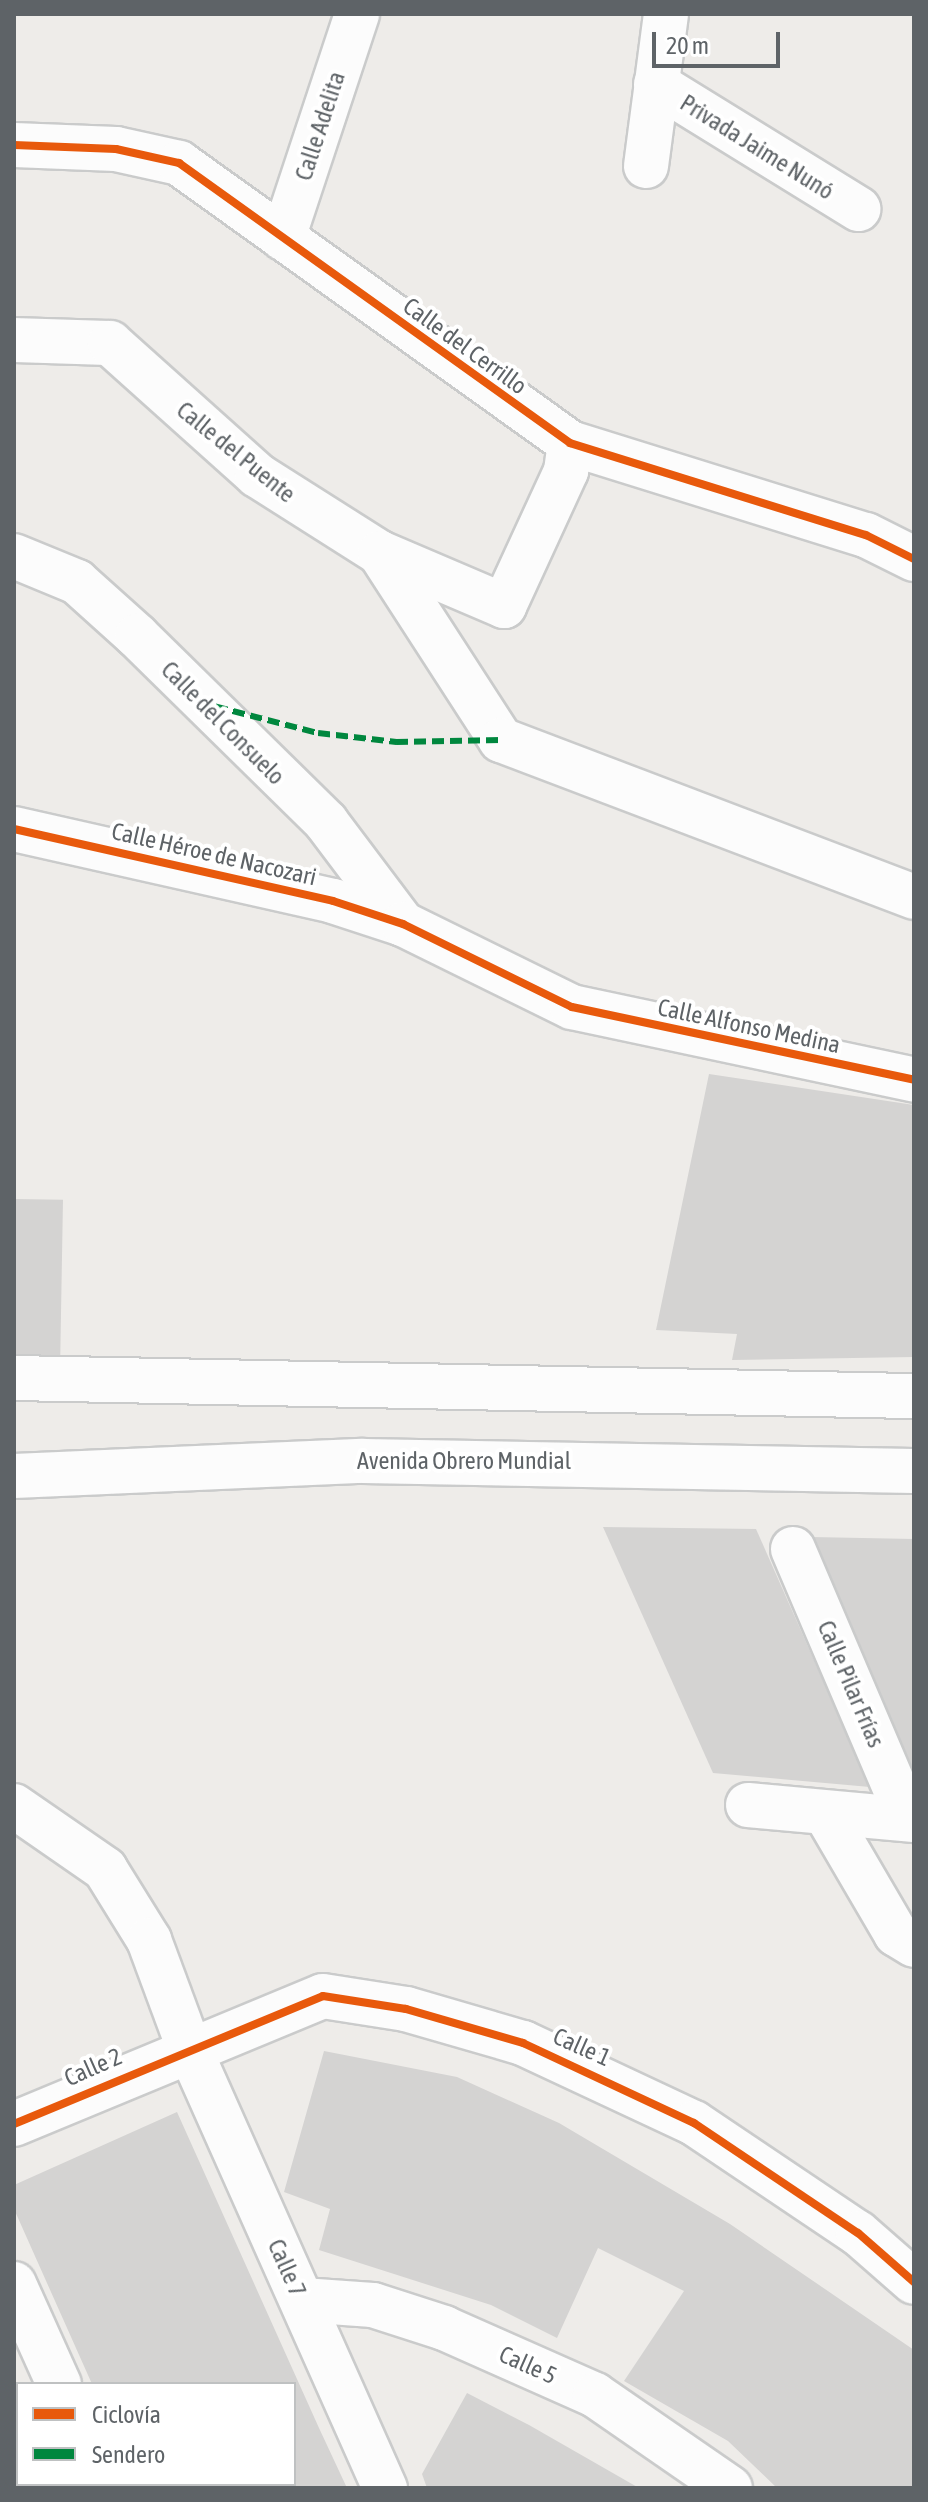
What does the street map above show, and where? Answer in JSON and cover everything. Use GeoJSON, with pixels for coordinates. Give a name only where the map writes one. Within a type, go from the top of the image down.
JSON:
{"type":"FeatureCollection","features":[{"type":"Feature","properties":{"kind":"street","name":"Calle Adelita"},"geometry":{"type":"LineString","coordinates":[[283,238],[357,14]]}},
{"type":"Feature","properties":{"kind":"street"},"geometry":{"type":"LineString","coordinates":[[646,166],[666,14]]}},
{"type":"Feature","properties":{"kind":"street","name":"Privada Jaime Nunó"},"geometry":{"type":"LineString","coordinates":[[656,84],[858,209]]}},
{"type":"Feature","properties":{"kind":"street","name":"Calle del Cerrillo"},"geometry":{"type":"LineString","coordinates":[[14,145],[116,149],[179,163],[570,443],[866,535],[914,559]]}},
{"type":"Feature","properties":{"kind":"street","name":"Calle del Puente"},"geometry":{"type":"LineString","coordinates":[[14,340],[110,343],[257,475],[380,553],[504,606],[566,471],[570,443]]}},
{"type":"Feature","properties":{"kind":"street"},"geometry":{"type":"LineString","coordinates":[[380,553],[501,740],[914,897]]}},
{"type":"Feature","properties":{"kind":"street","name":"Calle del Consuelo"},"geometry":{"type":"LineString","coordinates":[[14,556],[77,582],[137,636],[326,822],[403,924]]}},
{"type":"Feature","properties":{"kind":"street","name":"Calle Héroe de Nacozari"},"geometry":{"type":"LineString","coordinates":[[14,829],[403,924]]}},
{"type":"Feature","properties":{"kind":"street","name":"Calle Alfonso Medina"},"geometry":{"type":"LineString","coordinates":[[403,924],[572,1007],[914,1080]]}},
{"type":"Feature","properties":{"kind":"street"},"geometry":{"type":"LineString","coordinates":[[14,1378],[914,1396]]}},
{"type":"Feature","properties":{"kind":"street","name":"Avenida Obrero Mundial"},"geometry":{"type":"LineString","coordinates":[[23,1482],[440,1461],[914,1471]]}},
{"type":"Feature","properties":{"kind":"street","name":"Calle Pilar Frías"},"geometry":{"type":"LineString","coordinates":[[793,1549],[911,1820]]}},
{"type":"Feature","properties":{"kind":"street"},"geometry":{"type":"LineString","coordinates":[[748,1805],[911,1820]]}},
{"type":"Feature","properties":{"kind":"street","name":"Calle 7"},"geometry":{"type":"LineString","coordinates":[[14,1806],[105,1869],[149,1940],[189,2048],[385,2488]]}},
{"type":"Feature","properties":{"kind":"street"},"geometry":{"type":"LineString","coordinates":[[826,1814],[896,1934],[914,1945]]}},
{"type":"Feature","properties":{"kind":"street","name":"Calle 1"},"geometry":{"type":"LineString","coordinates":[[189,2048],[323,1996],[523,2043],[694,2123],[858,2233],[914,2282]]}},
{"type":"Feature","properties":{"kind":"street","name":"Calle 2"},"geometry":{"type":"LineString","coordinates":[[14,2124],[189,2048]]}},
{"type":"Feature","properties":{"kind":"street"},"geometry":{"type":"LineString","coordinates":[[14,2284],[58,2382]]}},
{"type":"Feature","properties":{"kind":"street","name":"Calle 5"},"geometry":{"type":"LineString","coordinates":[[302,2300],[373,2305],[444,2328],[595,2395],[730,2488]]}},
{"type":"Feature","properties":{"kind":"building"},"geometry":{"type":"Polygon","coordinates":[[[709,1074],[914,1105],[914,1357],[732,1360],[737,1334],[656,1330],[709,1074]]]}},
{"type":"Feature","properties":{"kind":"building"},"geometry":{"type":"Polygon","coordinates":[[[14,1199],[63,1200],[60,1363],[14,1362],[14,1199]]]}},
{"type":"Feature","properties":{"kind":"building"},"geometry":{"type":"Polygon","coordinates":[[[603,1527],[756,1529],[870,1787],[713,1773],[603,1527]]]}},
{"type":"Feature","properties":{"kind":"building"},"geometry":{"type":"Polygon","coordinates":[[[811,1537],[914,1539],[914,1784],[843,1608],[811,1537]]]}},
{"type":"Feature","properties":{"kind":"building"},"geometry":{"type":"Polygon","coordinates":[[[324,2051],[457,2077],[559,2123],[730,2224],[914,2350],[914,2488],[777,2488],[728,2441],[624,2381],[684,2291],[598,2248],[557,2338],[491,2305],[319,2250],[330,2209],[284,2192],[324,2051]]]}},
{"type":"Feature","properties":{"kind":"building"},"geometry":{"type":"Polygon","coordinates":[[[177,2112],[347,2488],[139,2488],[296,2486],[296,2382],[91,2382],[14,2209],[14,2185],[177,2112]]]}},
{"type":"Feature","properties":{"kind":"building"},"geometry":{"type":"Polygon","coordinates":[[[467,2393],[639,2488],[427,2488],[422,2474],[467,2393]]]}},
{"type":"Feature","properties":{"kind":"building"},"geometry":{"type":"Polygon","coordinates":[[[14,2395],[16,2486],[53,2488],[14,2488],[14,2395]]]}},
{"type":"Feature","properties":{"kind":"marked path"},"geometry":{"type":"LineString","coordinates":[[198,702],[318,733],[396,742],[501,740]]}},
{"type":"Feature","properties":{"kind":"cycle path"},"geometry":{"type":"LineString","coordinates":[[14,145],[116,149],[179,163],[570,443],[866,535],[914,559]]}},
{"type":"Feature","properties":{"kind":"cycle path"},"geometry":{"type":"LineString","coordinates":[[14,829],[333,901],[403,924],[572,1007],[914,1080]]}},
{"type":"Feature","properties":{"kind":"cycle path"},"geometry":{"type":"LineString","coordinates":[[14,2124],[323,1996],[406,2009],[523,2043],[694,2123],[858,2233],[914,2282]]}}]}
